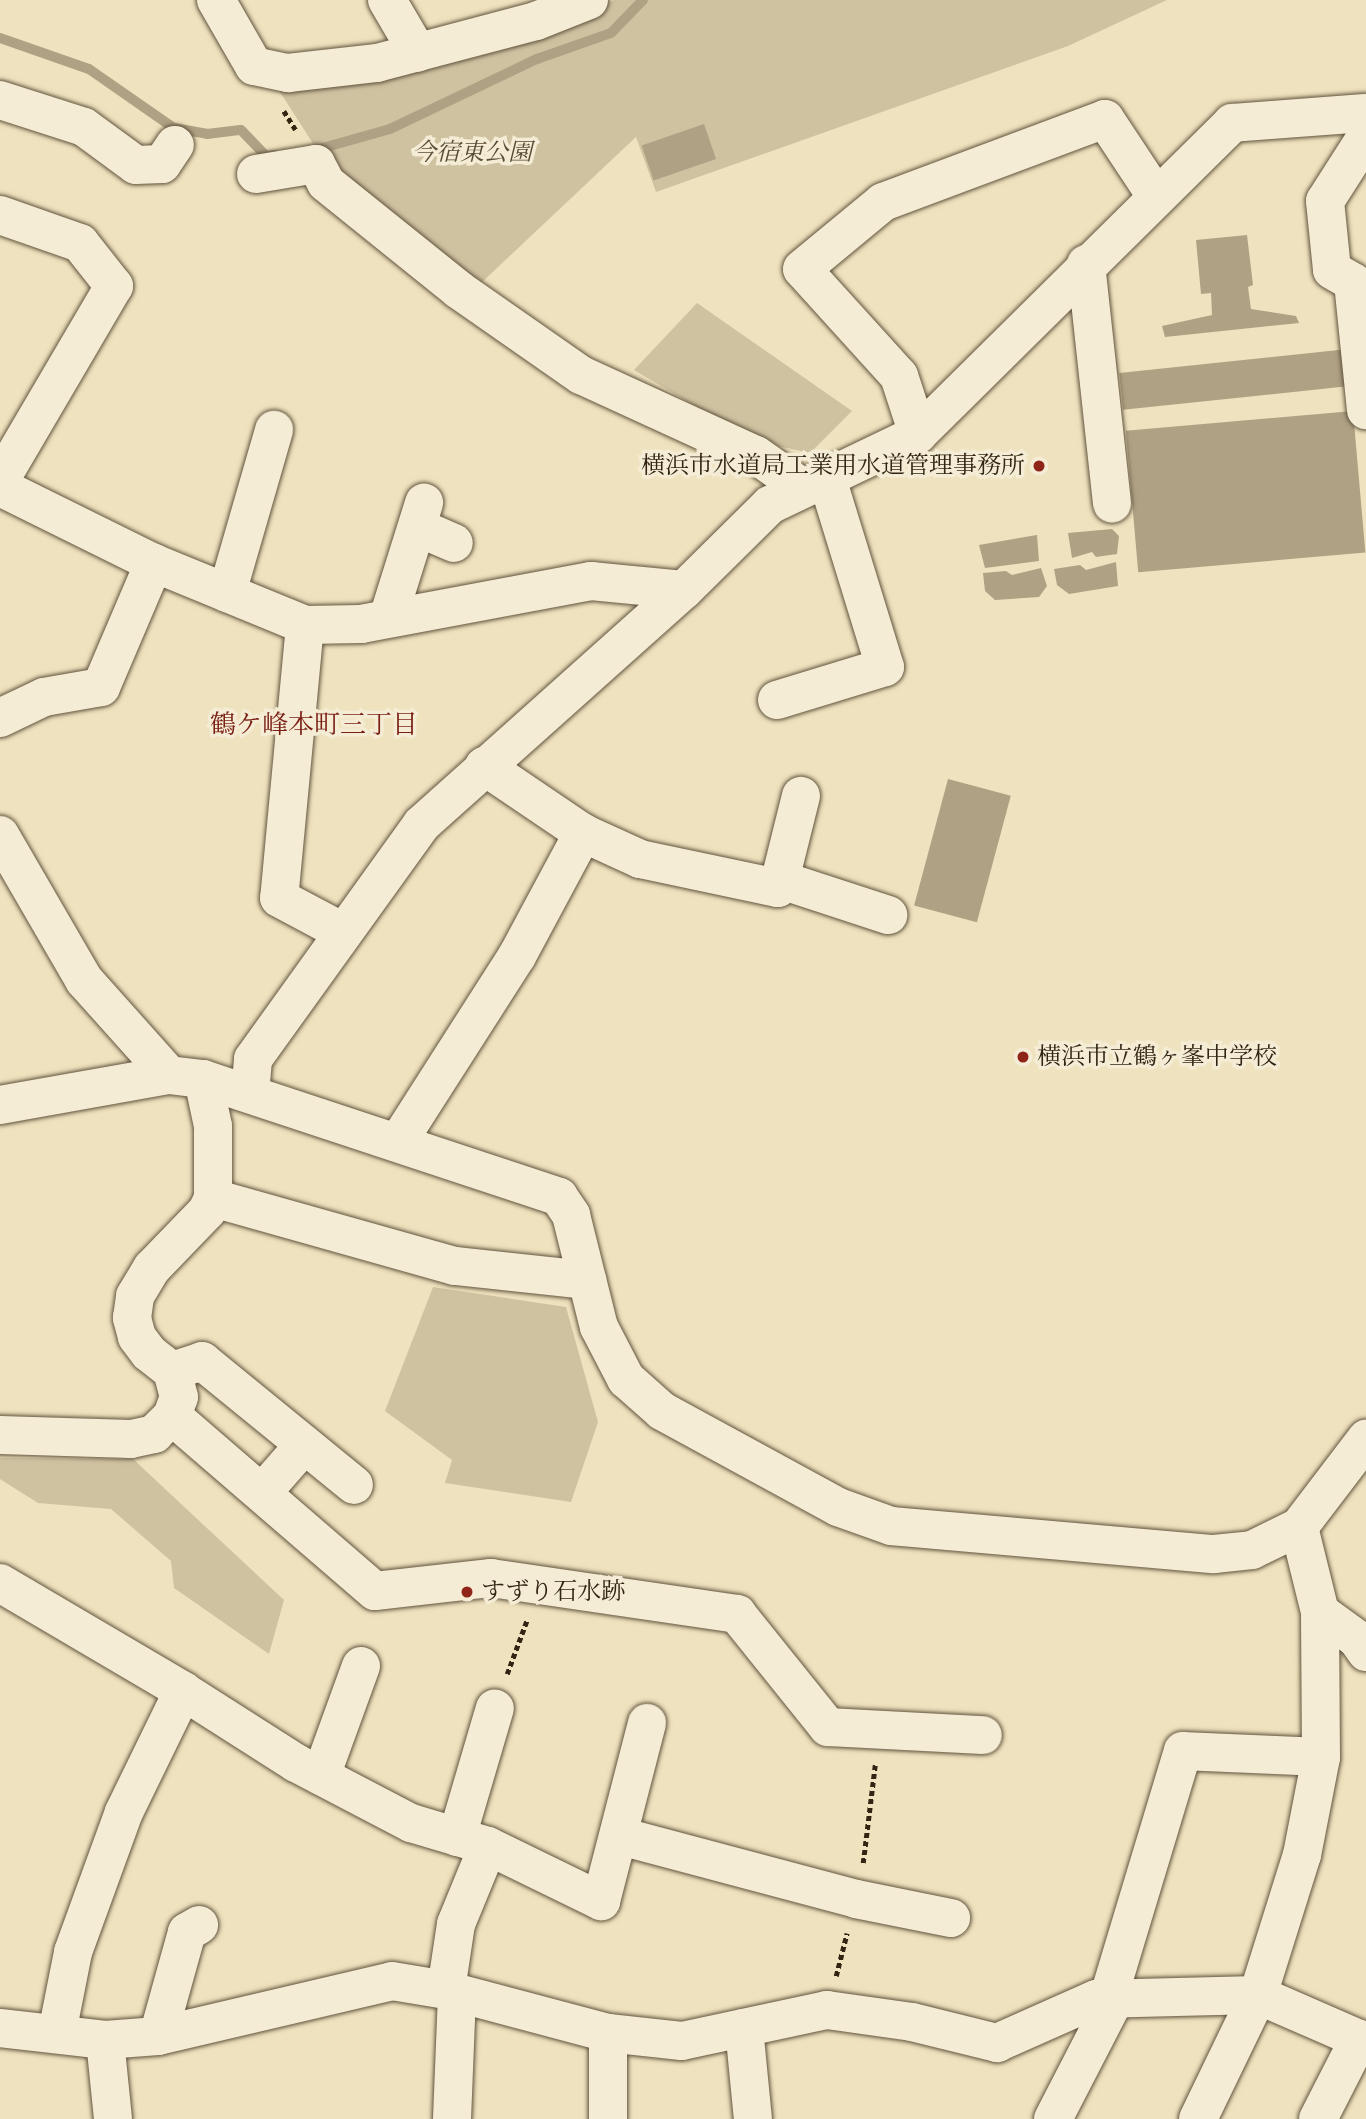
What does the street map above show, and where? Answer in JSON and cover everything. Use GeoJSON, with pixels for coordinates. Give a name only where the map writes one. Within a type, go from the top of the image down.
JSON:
{"type":"FeatureCollection","features":[{"type":"Feature","properties":{"kind":"street"},"geometry":{"type":"LineString","coordinates":[[216,0],[254,66],[288,74],[377,63],[418,53],[536,21],[589,0]]}},
{"type":"Feature","properties":{"kind":"street"},"geometry":{"type":"LineString","coordinates":[[387,0],[418,53]]}},
{"type":"Feature","properties":{"kind":"street"},"geometry":{"type":"LineString","coordinates":[[0,100],[84,127],[136,165],[162,164],[175,145]]}},
{"type":"Feature","properties":{"kind":"street"},"geometry":{"type":"LineString","coordinates":[[250,1094],[253,1059],[341,931],[422,824],[684,590],[770,505],[813,481],[918,434],[1086,264],[1232,123],[1366,113]]}},
{"type":"Feature","properties":{"kind":"street"},"geometry":{"type":"LineString","coordinates":[[918,434],[899,376],[802,269],[883,202],[1105,119],[1156,196]]}},
{"type":"Feature","properties":{"kind":"street"},"geometry":{"type":"LineString","coordinates":[[1366,137],[1325,201],[1332,270],[1353,282],[1366,410]]}},
{"type":"Feature","properties":{"kind":"street"},"geometry":{"type":"LineString","coordinates":[[256,174],[316,164],[326,183],[459,290],[581,375],[813,481],[885,667],[776,700]]}},
{"type":"Feature","properties":{"kind":"street"},"geometry":{"type":"LineString","coordinates":[[0,215],[80,243],[114,286],[0,480]]}},
{"type":"Feature","properties":{"kind":"street"},"geometry":{"type":"LineString","coordinates":[[1086,264],[1112,504]]}},
{"type":"Feature","properties":{"kind":"street"},"geometry":{"type":"LineString","coordinates":[[227,593],[274,430]]}},
{"type":"Feature","properties":{"kind":"street"},"geometry":{"type":"LineString","coordinates":[[0,486],[154,563],[305,625],[388,618],[591,582],[684,590]]}},
{"type":"Feature","properties":{"kind":"street"},"geometry":{"type":"LineString","coordinates":[[388,618],[420,515],[454,543]]}},
{"type":"Feature","properties":{"kind":"street"},"geometry":{"type":"LineString","coordinates":[[0,718],[44,697],[101,687],[154,563]]}},
{"type":"Feature","properties":{"kind":"street"},"geometry":{"type":"LineString","coordinates":[[305,625],[279,898],[341,931]]}},
{"type":"Feature","properties":{"kind":"street"},"geometry":{"type":"LineString","coordinates":[[484,766],[583,833],[640,859],[778,888],[802,796]]}},
{"type":"Feature","properties":{"kind":"street"},"geometry":{"type":"LineString","coordinates":[[398,1142],[517,956],[583,833]]}},
{"type":"Feature","properties":{"kind":"street"},"geometry":{"type":"LineString","coordinates":[[0,835],[84,981],[186,1077],[212,1126],[213,1198],[207,1211],[152,1268],[135,1296],[132,1318],[137,1337],[172,1371],[179,1397],[172,1416],[154,1434],[131,1439],[0,1435]]}},
{"type":"Feature","properties":{"kind":"street"},"geometry":{"type":"LineString","coordinates":[[780,880],[888,915]]}},
{"type":"Feature","properties":{"kind":"street"},"geometry":{"type":"LineString","coordinates":[[0,1105],[186,1077],[250,1094],[398,1142],[559,1198],[571,1216],[587,1280],[612,1355],[626,1378],[662,1411],[838,1507],[891,1526],[1214,1554],[1252,1550],[1299,1527],[1366,1439]]}},
{"type":"Feature","properties":{"kind":"street"},"geometry":{"type":"LineString","coordinates":[[213,1198],[455,1266],[587,1280]]}},
{"type":"Feature","properties":{"kind":"street"},"geometry":{"type":"LineString","coordinates":[[172,1371],[202,1361],[354,1485]]}},
{"type":"Feature","properties":{"kind":"street"},"geometry":{"type":"LineString","coordinates":[[172,1416],[375,1591],[491,1578],[737,1614],[828,1727],[983,1735]]}},
{"type":"Feature","properties":{"kind":"street"},"geometry":{"type":"LineString","coordinates":[[262,1493],[304,1445]]}},
{"type":"Feature","properties":{"kind":"street"},"geometry":{"type":"LineString","coordinates":[[1198,2119],[1258,1996],[1302,1854],[1321,1757],[1320,1612],[1299,1527]]}},
{"type":"Feature","properties":{"kind":"street"},"geometry":{"type":"LineString","coordinates":[[0,1583],[321,1776],[411,1823],[472,1841],[601,1901],[620,1836],[647,1723]]}},
{"type":"Feature","properties":{"kind":"street"},"geometry":{"type":"LineString","coordinates":[[1320,1612],[1357,1639],[1366,1652]]}},
{"type":"Feature","properties":{"kind":"street"},"geometry":{"type":"LineString","coordinates":[[321,1776],[360,1666]]}},
{"type":"Feature","properties":{"kind":"street"},"geometry":{"type":"LineString","coordinates":[[57,2033],[73,1952],[124,1812],[183,1691]]}},
{"type":"Feature","properties":{"kind":"street"},"geometry":{"type":"LineString","coordinates":[[452,2119],[452,1993],[456,1924],[495,1708]]}},
{"type":"Feature","properties":{"kind":"street"},"geometry":{"type":"LineString","coordinates":[[1054,2119],[1111,1999],[1183,1751],[1321,1757]]}},
{"type":"Feature","properties":{"kind":"street"},"geometry":{"type":"LineString","coordinates":[[620,1836],[856,1899],[951,1919]]}},
{"type":"Feature","properties":{"kind":"street"},"geometry":{"type":"LineString","coordinates":[[158,2036],[187,1932],[199,1925]]}},
{"type":"Feature","properties":{"kind":"street"},"geometry":{"type":"LineString","coordinates":[[0,2028],[104,2040],[158,2036],[392,1981],[452,1993],[608,2033],[682,2041],[827,2010],[912,2022],[997,2043],[1068,2008],[1111,1999],[1258,1996],[1363,2041],[1318,2119]]}},
{"type":"Feature","properties":{"kind":"street"},"geometry":{"type":"LineString","coordinates":[[744,2028],[753,2119]]}},
{"type":"Feature","properties":{"kind":"street"},"geometry":{"type":"LineString","coordinates":[[608,2033],[608,2119]]}},
{"type":"Feature","properties":{"kind":"street"},"geometry":{"type":"LineString","coordinates":[[104,2040],[113,2119]]}},
{"type":"Feature","properties":{"kind":"path"},"geometry":{"type":"LineString","coordinates":[[495,1708],[540,1585]]}},
{"type":"Feature","properties":{"kind":"green space","name":"今宿東公園"},"geometry":{"type":"Polygon","coordinates":[[[614,0],[1167,0],[1068,46],[656,192],[636,137],[480,284],[337,181],[273,81],[550,26],[614,0]]]}},
{"type":"Feature","properties":{"kind":"green space"},"geometry":{"type":"Polygon","coordinates":[[[697,303],[852,411],[810,453],[755,441],[634,370],[697,303]]]}},
{"type":"Feature","properties":{"kind":"green space"},"geometry":{"type":"Polygon","coordinates":[[[433,1287],[566,1307],[598,1422],[571,1502],[445,1483],[452,1460],[385,1411],[433,1287]]]}},
{"type":"Feature","properties":{"kind":"green space"},"geometry":{"type":"Polygon","coordinates":[[[0,1458],[133,1459],[284,1600],[269,1654],[174,1588],[171,1561],[111,1509],[38,1503],[0,1479],[0,1458]]]}},
{"type":"Feature","properties":{"kind":"shaded area"},"geometry":{"type":"Polygon","coordinates":[[[704,124],[716,159],[654,180],[642,145],[704,124]]]}},
{"type":"Feature","properties":{"kind":"shaded area"},"geometry":{"type":"Polygon","coordinates":[[[1247,235],[1253,285],[1248,287],[1251,309],[1296,316],[1299,323],[1165,337],[1162,326],[1212,315],[1211,293],[1201,294],[1196,240],[1247,235]]]}},
{"type":"Feature","properties":{"kind":"shaded area"},"geometry":{"type":"Polygon","coordinates":[[[1348,349],[1352,386],[1123,410],[1119,373],[1348,349]]]}},
{"type":"Feature","properties":{"kind":"shaded area"},"geometry":{"type":"Polygon","coordinates":[[[1353,411],[1365,552],[1138,572],[1126,431],[1353,411]]]}},
{"type":"Feature","properties":{"kind":"shaded area"},"geometry":{"type":"Polygon","coordinates":[[[1112,529],[1119,536],[1117,554],[1096,557],[1092,552],[1072,558],[1068,533],[1112,529]]]}},
{"type":"Feature","properties":{"kind":"shaded area"},"geometry":{"type":"Polygon","coordinates":[[[1037,535],[1039,561],[985,568],[979,545],[1037,535]]]}},
{"type":"Feature","properties":{"kind":"shaded area"},"geometry":{"type":"Polygon","coordinates":[[[1116,562],[1118,586],[1069,594],[1057,585],[1054,569],[1080,565],[1086,570],[1116,562]]]}},
{"type":"Feature","properties":{"kind":"shaded area"},"geometry":{"type":"Polygon","coordinates":[[[1041,568],[1047,586],[1039,597],[995,600],[985,591],[983,573],[1006,571],[1012,575],[1041,568]]]}},
{"type":"Feature","properties":{"kind":"shaded area"},"geometry":{"type":"Polygon","coordinates":[[[948,779],[1011,796],[977,922],[914,906],[948,779]]]}},
{"type":"Feature","properties":{"kind":"waterway"},"geometry":{"type":"LineString","coordinates":[[312,151],[390,129],[537,59],[611,33],[643,0]]}},
{"type":"Feature","properties":{"kind":"waterway"},"geometry":{"type":"LineString","coordinates":[[0,38],[89,69],[174,128],[207,134],[241,130],[266,156],[275,155]]}},
{"type":"Feature","properties":{"kind":"place","name":"横浜市水道局工業用水道管理事務所"},"geometry":{"type":"Point","coordinates":[1039,466]}},
{"type":"Feature","properties":{"kind":"place","name":"横浜市立鶴ヶ峯中学校"},"geometry":{"type":"Point","coordinates":[1023,1057]}},
{"type":"Feature","properties":{"kind":"place","name":"すずり石水跡"},"geometry":{"type":"Point","coordinates":[467,1592]}},
{"type":"Feature","properties":{"kind":"district","name":"鶴ケ峰本町三丁目"},"geometry":{"type":"Point","coordinates":[314,726]}}]}
